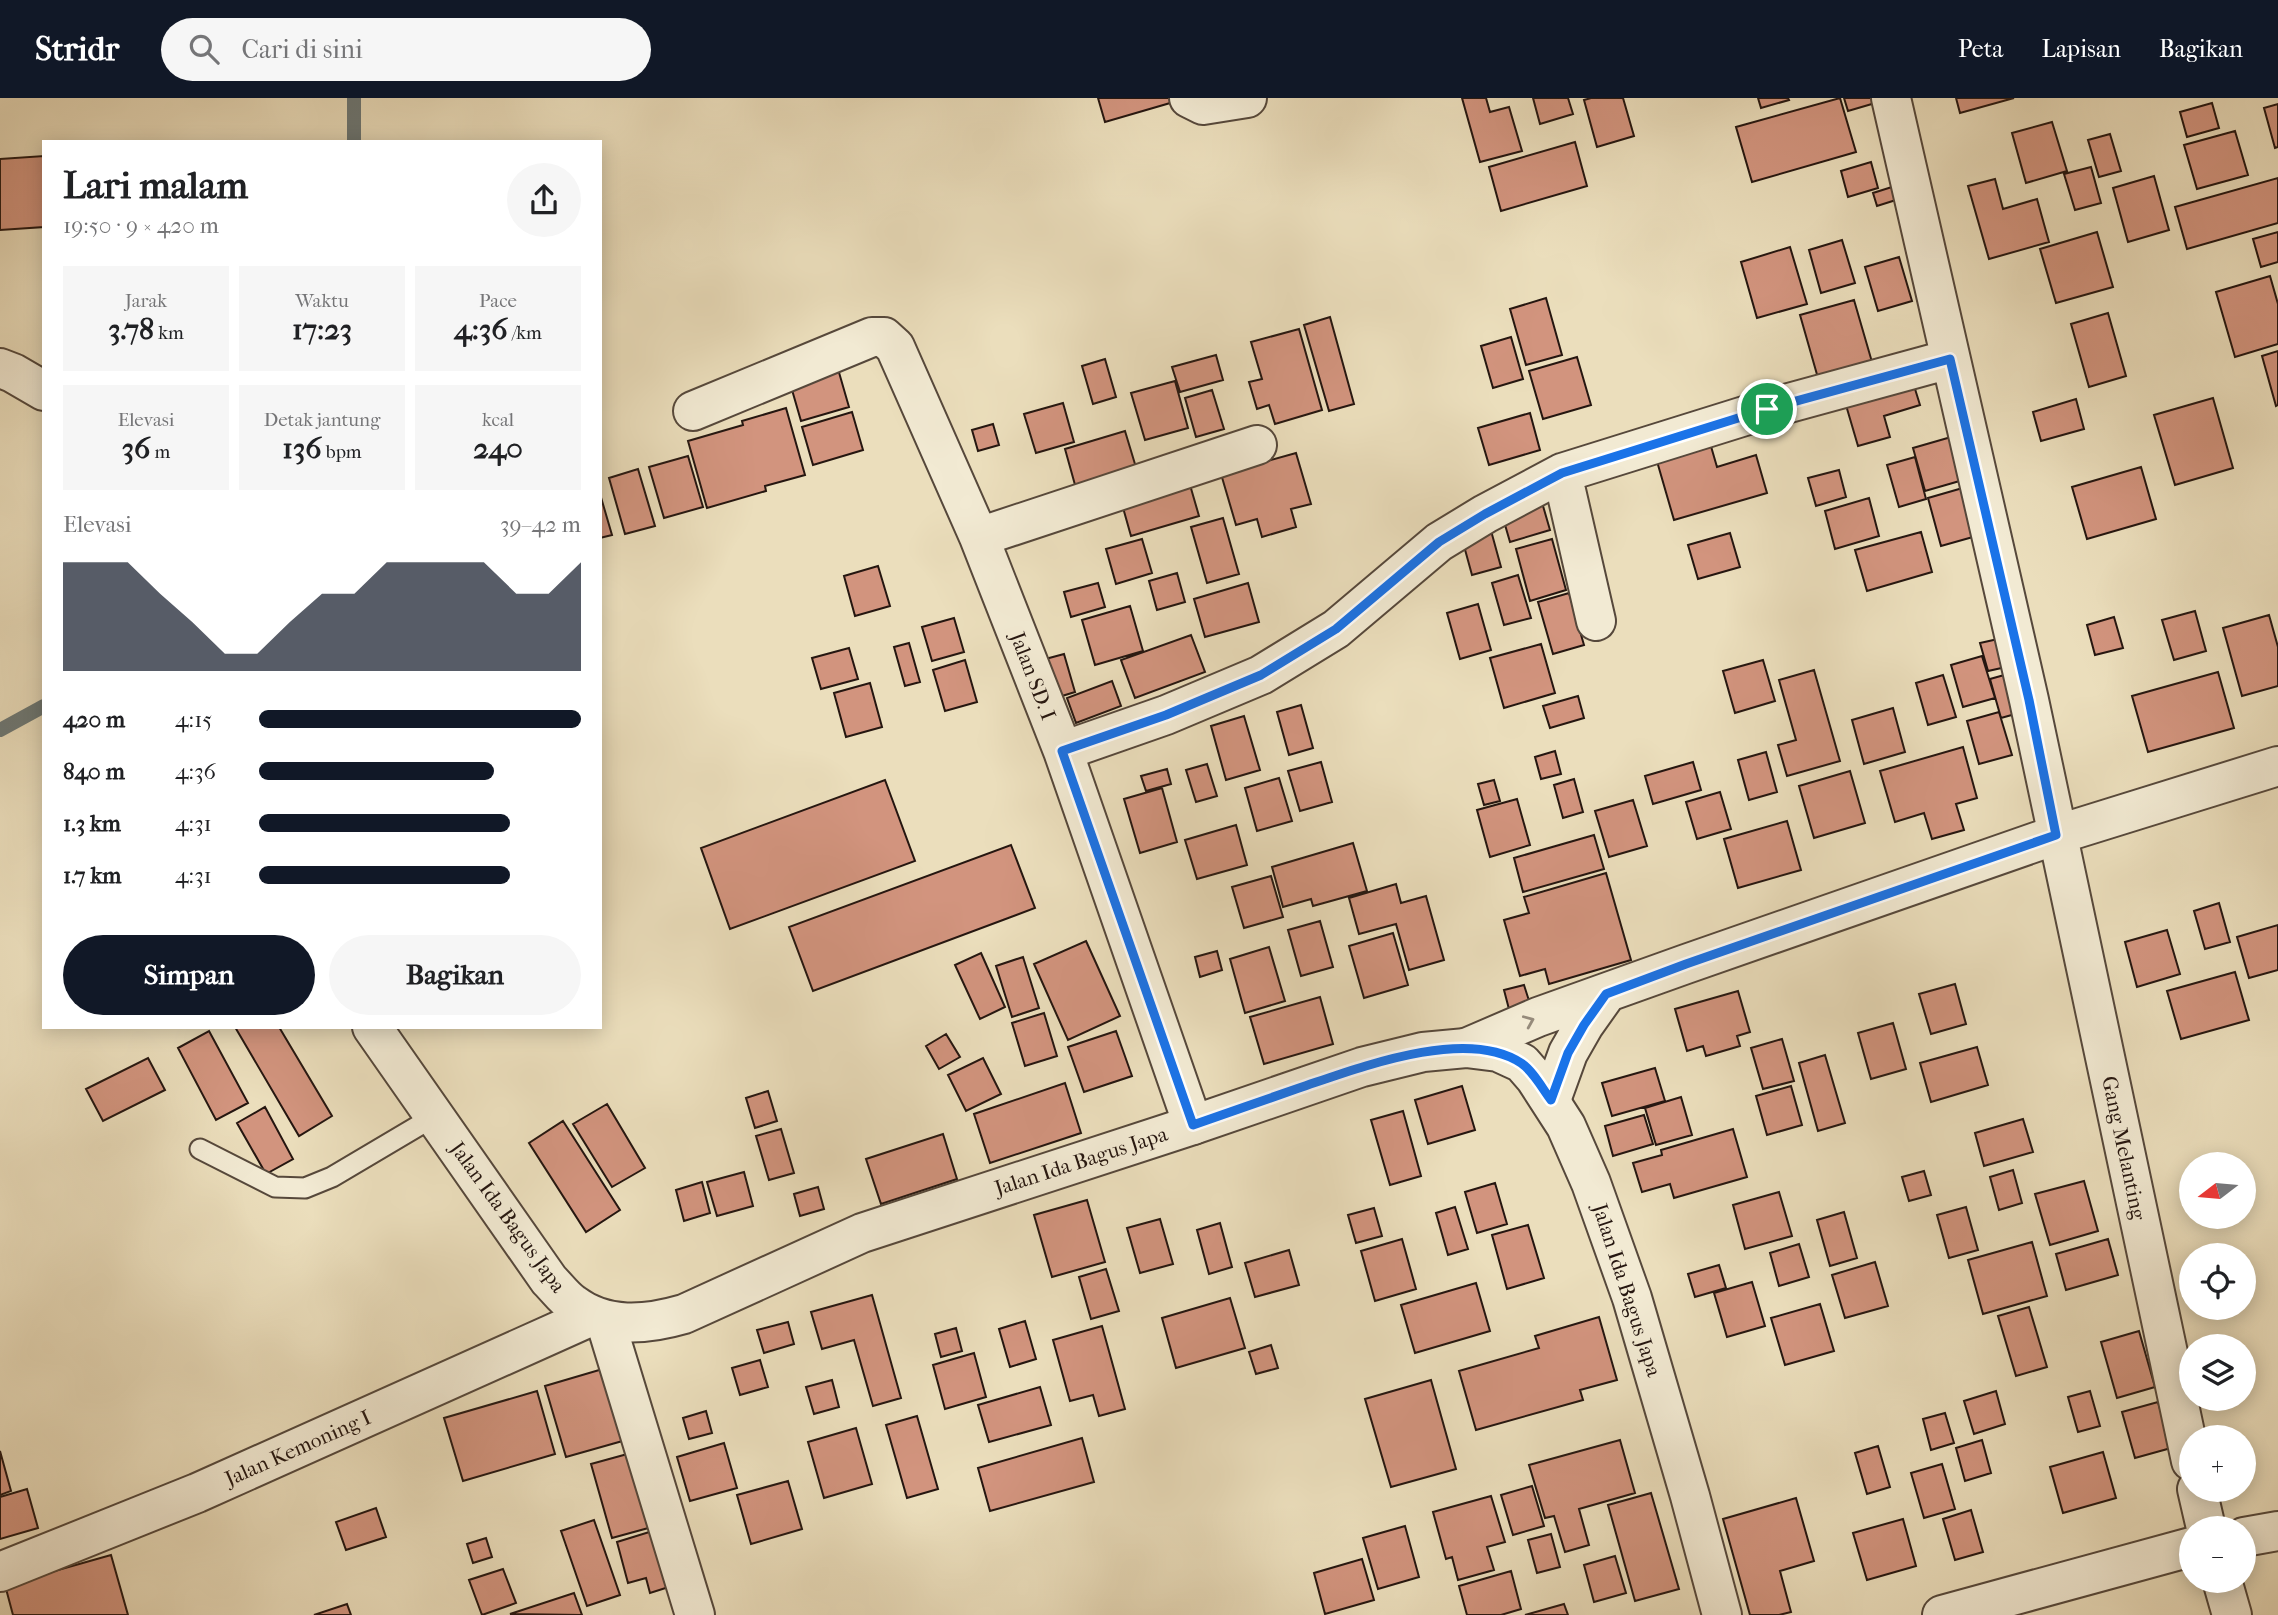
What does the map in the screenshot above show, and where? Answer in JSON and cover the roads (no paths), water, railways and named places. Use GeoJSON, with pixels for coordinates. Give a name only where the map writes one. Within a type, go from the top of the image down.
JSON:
{"type":"FeatureCollection","features":[{"type":"Feature","properties":{"kind":"street"},"geometry":{"type":"LineString","coordinates":[[1189,98],[1203,105],[1247,98]]}},
{"type":"Feature","properties":{"kind":"street","name":"Gang Melanting"},"geometry":{"type":"LineString","coordinates":[[1891,98],[2026,687],[2183,1425]]}},
{"type":"Feature","properties":{"kind":"street","name":"Jalan SD. I"},"geometry":{"type":"LineString","coordinates":[[693,411],[872,337],[884,337],[895,347],[979,537],[1062,751],[1193,1125]]}},
{"type":"Feature","properties":{"kind":"street"},"geometry":{"type":"LineString","coordinates":[[1062,751],[1166,715],[1261,675],[1336,629],[1439,542],[1562,473],[1767,409],[1950,359]]}},
{"type":"Feature","properties":{"kind":"street"},"geometry":{"type":"LineString","coordinates":[[0,368],[42,390]]}},
{"type":"Feature","properties":{"kind":"street"},"geometry":{"type":"LineString","coordinates":[[979,537],[1257,445]]}},
{"type":"Feature","properties":{"kind":"street"},"geometry":{"type":"LineString","coordinates":[[1562,473],[1596,621]]}},
{"type":"Feature","properties":{"kind":"street"},"geometry":{"type":"LineString","coordinates":[[1466,1048],[1538,1017],[2056,835],[2278,766]]}},
{"type":"Feature","properties":{"kind":"street"},"geometry":{"type":"LineString","coordinates":[[1551,1100],[1568,1053],[1606,994]]}},
{"type":"Feature","properties":{"kind":"street","name":"Jalan Ida Bagus Japa"},"geometry":{"type":"LineString","coordinates":[[373,1029],[550,1280],[572,1304],[599,1318],[619,1322],[656,1322],[684,1314],[862,1233],[1362,1067],[1423,1052],[1466,1048],[1497,1052],[1522,1063],[1551,1100],[1566,1126],[1591,1183],[1632,1298],[1722,1615]]}},
{"type":"Feature","properties":{"kind":"street"},"geometry":{"type":"LineString","coordinates":[[599,1318],[695,1615]]}},
{"type":"Feature","properties":{"kind":"street","name":"Jalan Kemoning I"},"geometry":{"type":"LineString","coordinates":[[0,1572],[197,1493],[599,1318]]}},
{"type":"Feature","properties":{"kind":"street"},"geometry":{"type":"LineString","coordinates":[[2256,1535],[2278,1531]]}},
{"type":"Feature","properties":{"kind":"street"},"geometry":{"type":"LineString","coordinates":[[1942,1615],[2179,1550]]}},
{"type":"Feature","properties":{"kind":"street"},"geometry":{"type":"LineString","coordinates":[[2226,1593],[2232,1615]]}},
{"type":"Feature","properties":{"kind":"lane"},"geometry":{"type":"LineString","coordinates":[[201,1149],[275,1187],[304,1188],[332,1177],[435,1116]]}},
{"type":"Feature","properties":{"kind":"waterway"},"geometry":{"type":"LineString","coordinates":[[354,98],[354,140]]}},
{"type":"Feature","properties":{"kind":"waterway"},"geometry":{"type":"LineString","coordinates":[[0,730],[42,707]]}}]}
